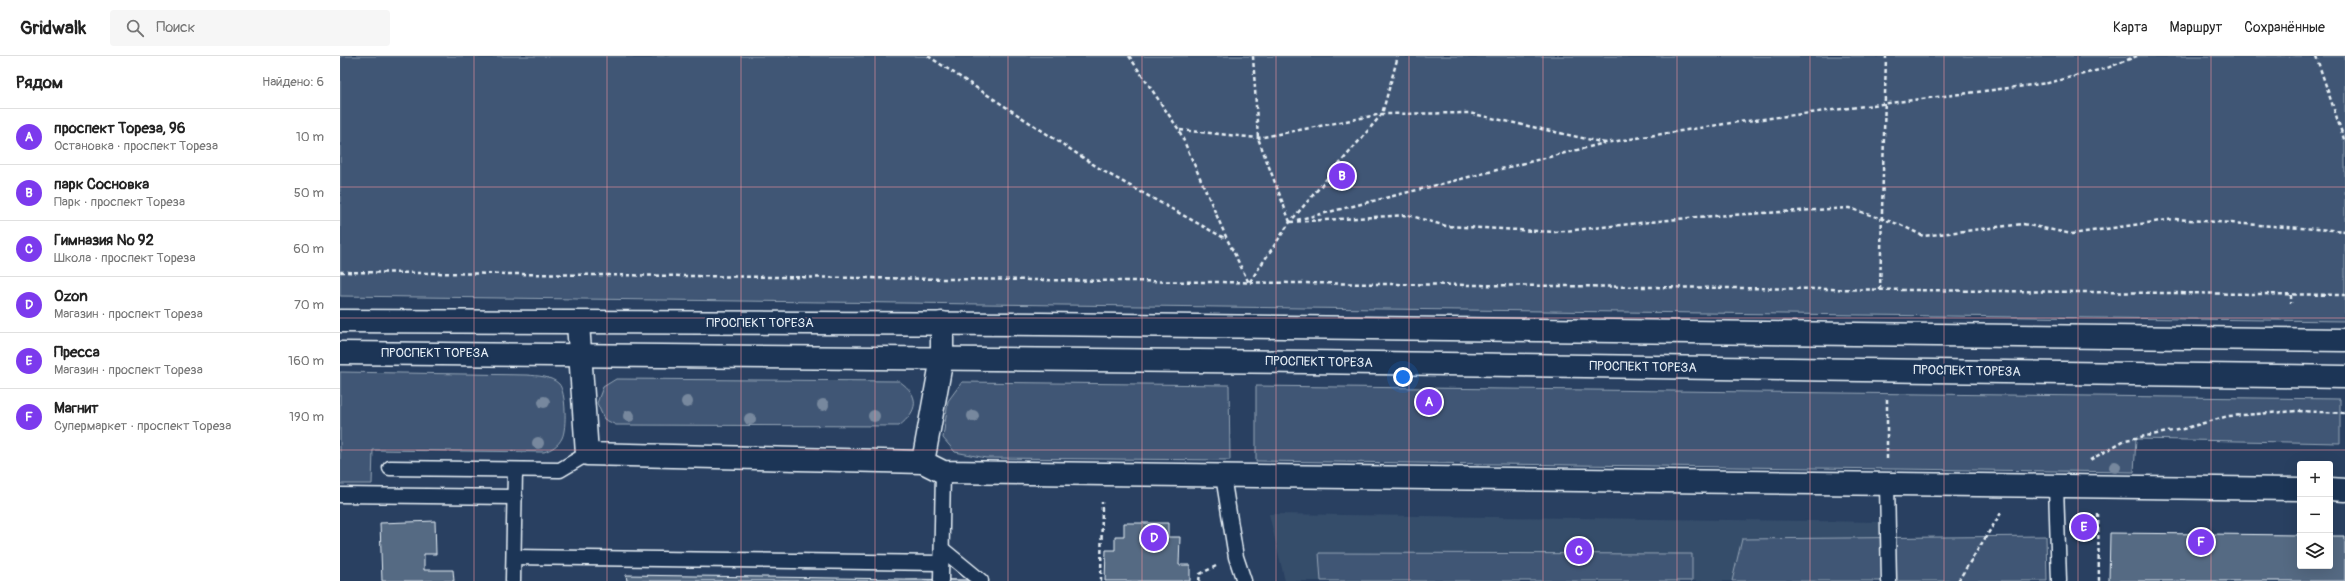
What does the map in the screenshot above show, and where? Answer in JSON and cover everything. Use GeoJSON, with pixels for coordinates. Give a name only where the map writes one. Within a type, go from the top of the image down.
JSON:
{"type":"FeatureCollection","features":[{"type":"Feature","properties":{"kind":"main road","name":"ПРОСПЕКТ ТОРЕЗА"},"geometry":{"type":"LineString","coordinates":[[340,321],[578,323],[942,323],[2345,340]]}},
{"type":"Feature","properties":{"kind":"main road"},"geometry":{"type":"LineString","coordinates":[[578,323],[587,454],[923,462],[944,472],[2297,489]]}},
{"type":"Feature","properties":{"kind":"main road"},"geometry":{"type":"LineString","coordinates":[[923,462],[942,358],[942,323]]}},
{"type":"Feature","properties":{"kind":"main road","name":"ПРОСПЕКТ ТОРЕЗА"},"geometry":{"type":"LineString","coordinates":[[340,353],[942,358],[2345,377]]}},
{"type":"Feature","properties":{"kind":"main road"},"geometry":{"type":"LineString","coordinates":[[2333,489],[2345,490]]}},
{"type":"Feature","properties":{"kind":"lane"},"geometry":{"type":"LineString","coordinates":[[390,468],[560,470],[587,454]]}},
{"type":"Feature","properties":{"kind":"lane"},"geometry":{"type":"LineString","coordinates":[[513,581],[515,470]]}},
{"type":"Feature","properties":{"kind":"lane"},"geometry":{"type":"LineString","coordinates":[[941,580],[944,472]]}},
{"type":"Feature","properties":{"kind":"lane"},"geometry":{"type":"LineString","coordinates":[[1223,476],[1236,557],[1244,581]]}},
{"type":"Feature","properties":{"kind":"lane"},"geometry":{"type":"LineString","coordinates":[[1887,484],[1889,581]]}},
{"type":"Feature","properties":{"kind":"lane"},"geometry":{"type":"LineString","coordinates":[[2056,486],[2059,581]]}},
{"type":"Feature","properties":{"kind":"lane"},"geometry":{"type":"LineString","coordinates":[[340,495],[515,497]]}},
{"type":"Feature","properties":{"kind":"lane"},"geometry":{"type":"LineString","coordinates":[[942,549],[981,581]]}},
{"type":"Feature","properties":{"kind":"lane"},"geometry":{"type":"LineString","coordinates":[[514,557],[941,563]]}},
{"type":"Feature","properties":{"kind":"path"},"geometry":{"type":"LineString","coordinates":[[928,56],[1105,172],[1227,239]]}},
{"type":"Feature","properties":{"kind":"path"},"geometry":{"type":"LineString","coordinates":[[1129,56],[1179,130],[1227,239],[1249,283]]}},
{"type":"Feature","properties":{"kind":"path"},"geometry":{"type":"LineString","coordinates":[[1253,56],[1258,138],[1290,222]]}},
{"type":"Feature","properties":{"kind":"path"},"geometry":{"type":"LineString","coordinates":[[1249,283],[1290,222],[1382,114],[1398,56]]}},
{"type":"Feature","properties":{"kind":"path"},"geometry":{"type":"LineString","coordinates":[[1880,290],[1886,56]]}},
{"type":"Feature","properties":{"kind":"path"},"geometry":{"type":"LineString","coordinates":[[1290,222],[1605,143],[1731,123],[1885,105],[2048,83],[2107,68],[2137,56]]}},
{"type":"Feature","properties":{"kind":"path"},"geometry":{"type":"LineString","coordinates":[[2316,56],[2345,142]]}},
{"type":"Feature","properties":{"kind":"path"},"geometry":{"type":"LineString","coordinates":[[1179,130],[1258,138],[1382,114],[1469,113],[1605,143]]}},
{"type":"Feature","properties":{"kind":"path"},"geometry":{"type":"LineString","coordinates":[[1290,222],[1408,215],[1446,226],[1555,232],[1697,217],[1849,208],[1901,225],[1923,236],[2024,224],[2072,234],[2174,219],[2345,230]]}},
{"type":"Feature","properties":{"kind":"path"},"geometry":{"type":"LineString","coordinates":[[340,272],[2345,295]]}},
{"type":"Feature","properties":{"kind":"path"},"geometry":{"type":"LineString","coordinates":[[2291,294],[2291,303]]}},
{"type":"Feature","properties":{"kind":"path"},"geometry":{"type":"LineString","coordinates":[[1887,393],[1887,461]]}},
{"type":"Feature","properties":{"kind":"path"},"geometry":{"type":"LineString","coordinates":[[2056,486],[2071,471],[2125,440],[2183,429],[2228,416],[2297,411],[2345,413]]}},
{"type":"Feature","properties":{"kind":"path"},"geometry":{"type":"LineString","coordinates":[[1101,581],[1102,502]]}},
{"type":"Feature","properties":{"kind":"path"},"geometry":{"type":"LineString","coordinates":[[1958,581],[2001,513]]}},
{"type":"Feature","properties":{"kind":"path"},"geometry":{"type":"LineString","coordinates":[[2098,514],[2099,581]]}},
{"type":"Feature","properties":{"kind":"shaded area"},"geometry":{"type":"Polygon","coordinates":[[[340,56],[2345,56],[2345,321],[340,296],[340,56]]]}},
{"type":"Feature","properties":{"kind":"shaded area"},"geometry":{"type":"Polygon","coordinates":[[[340,372],[527,375],[552,379],[559,384],[563,394],[565,410],[564,433],[557,445],[544,452],[373,450],[372,484],[340,484],[340,372]]]}},
{"type":"Feature","properties":{"kind":"shaded area"},"geometry":{"type":"Polygon","coordinates":[[[616,379],[899,381],[911,392],[914,398],[914,404],[910,415],[899,426],[616,425],[604,419],[597,403],[603,387],[616,379]]]}},
{"type":"Feature","properties":{"kind":"shaded area"},"geometry":{"type":"Polygon","coordinates":[[[962,382],[1229,385],[1230,460],[986,458],[955,452],[943,438],[948,401],[962,382]]]}},
{"type":"Feature","properties":{"kind":"shaded area"},"geometry":{"type":"Polygon","coordinates":[[[1256,386],[2340,399],[2340,443],[2136,439],[2134,472],[1256,461],[1256,386]]]}},
{"type":"Feature","properties":{"kind":"shaded area"},"geometry":{"type":"Polygon","coordinates":[[[1269,514],[1879,522],[1879,581],[1285,581],[1269,514]]]}},
{"type":"Feature","properties":{"kind":"shaded area"},"geometry":{"type":"Polygon","coordinates":[[[2046,536],[2047,581],[1732,581],[1742,539],[2046,536]]]}},
{"type":"Feature","properties":{"kind":"shaded area"},"geometry":{"type":"Polygon","coordinates":[[[1319,553],[1692,554],[1692,581],[1321,581],[1319,553]]]}},
{"type":"Feature","properties":{"kind":"building"},"geometry":{"type":"Polygon","coordinates":[[[2078,520],[2091,520],[2090,533],[2078,533],[2078,520]]]}},
{"type":"Feature","properties":{"kind":"building"},"geometry":{"type":"Polygon","coordinates":[[[435,521],[436,554],[424,554],[424,570],[453,570],[454,581],[382,581],[380,523],[435,521]]]}},
{"type":"Feature","properties":{"kind":"building"},"geometry":{"type":"Polygon","coordinates":[[[1124,523],[1168,523],[1168,537],[1180,537],[1179,565],[1190,565],[1190,581],[1105,581],[1106,550],[1115,550],[1115,536],[1124,536],[1124,523]]]}},
{"type":"Feature","properties":{"kind":"building"},"geometry":{"type":"Polygon","coordinates":[[[2110,533],[2297,535],[2297,569],[2333,569],[2333,536],[2345,536],[2345,581],[2109,581],[2110,533]]]}},
{"type":"Feature","properties":{"kind":"building"},"geometry":{"type":"Polygon","coordinates":[[[626,575],[972,580],[972,581],[627,581],[626,575]]]}},
{"type":"Feature","properties":{"kind":"place","name":"парк Сосновка"},"geometry":{"type":"Point","coordinates":[1342,176]}},
{"type":"Feature","properties":{"kind":"place","name":"проспект Тореза, 96"},"geometry":{"type":"Point","coordinates":[1429,402]}},
{"type":"Feature","properties":{"kind":"place","name":"Пресса"},"geometry":{"type":"Point","coordinates":[2084,527]}},
{"type":"Feature","properties":{"kind":"place","name":"Ozon"},"geometry":{"type":"Point","coordinates":[1154,538]}},
{"type":"Feature","properties":{"kind":"place","name":"Магнит"},"geometry":{"type":"Point","coordinates":[2201,542]}},
{"type":"Feature","properties":{"kind":"place","name":"Гимназия № 92"},"geometry":{"type":"Point","coordinates":[1579,551]}}]}
